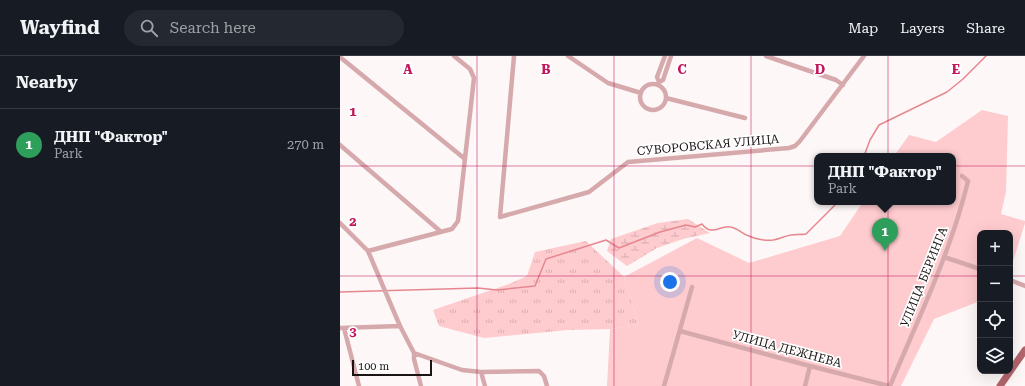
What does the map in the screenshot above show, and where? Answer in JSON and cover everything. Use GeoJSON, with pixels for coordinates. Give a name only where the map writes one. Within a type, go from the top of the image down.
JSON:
{"type":"FeatureCollection","features":[{"type":"Feature","properties":{"kind":"main road"},"geometry":{"type":"LineString","coordinates":[[1000,386],[1025,350]]}},
{"type":"Feature","properties":{"kind":"street"},"geometry":{"type":"LineString","coordinates":[[368,251],[452,229],[458,221],[474,78],[470,69],[461,58],[454,56]]}},
{"type":"Feature","properties":{"kind":"street","name":"СУВОРОВСКАЯ УЛИЦА"},"geometry":{"type":"LineString","coordinates":[[514,56],[500,217],[589,192],[628,162],[788,148],[795,146],[864,56]]}},
{"type":"Feature","properties":{"kind":"street"},"geometry":{"type":"LineString","coordinates":[[568,56],[608,83],[641,93]]}},
{"type":"Feature","properties":{"kind":"street"},"geometry":{"type":"LineString","coordinates":[[665,56],[658,77],[658,84],[665,93],[665,104],[661,108],[649,110],[643,106],[640,100],[641,93],[648,86],[658,84],[663,80],[671,56]]}},
{"type":"Feature","properties":{"kind":"street"},"geometry":{"type":"LineString","coordinates":[[766,56],[836,80],[842,85]]}},
{"type":"Feature","properties":{"kind":"street"},"geometry":{"type":"LineString","coordinates":[[340,57],[465,159]]}},
{"type":"Feature","properties":{"kind":"street"},"geometry":{"type":"LineString","coordinates":[[666,98],[745,118]]}},
{"type":"Feature","properties":{"kind":"street"},"geometry":{"type":"LineString","coordinates":[[340,145],[440,232]]}},
{"type":"Feature","properties":{"kind":"street","name":"УЛИЦА БЕРИНГА"},"geometry":{"type":"LineString","coordinates":[[890,386],[944,257],[961,211],[968,181],[962,176]]}},
{"type":"Feature","properties":{"kind":"street"},"geometry":{"type":"LineString","coordinates":[[340,223],[368,251],[400,326],[414,353],[414,359],[421,386]]}},
{"type":"Feature","properties":{"kind":"street"},"geometry":{"type":"LineString","coordinates":[[944,257],[977,268]]}},
{"type":"Feature","properties":{"kind":"street"},"geometry":{"type":"LineString","coordinates":[[1013,281],[1025,286]]}},
{"type":"Feature","properties":{"kind":"street"},"geometry":{"type":"LineString","coordinates":[[664,386],[692,287]]}},
{"type":"Feature","properties":{"kind":"street"},"geometry":{"type":"LineString","coordinates":[[359,386],[342,328],[400,326]]}},
{"type":"Feature","properties":{"kind":"street","name":"УЛИЦА ДЕЖНЕВА"},"geometry":{"type":"LineString","coordinates":[[680,331],[890,386]]}},
{"type":"Feature","properties":{"kind":"street"},"geometry":{"type":"LineString","coordinates":[[414,353],[462,370],[481,372],[539,371],[544,376],[547,386]]}},
{"type":"Feature","properties":{"kind":"street"},"geometry":{"type":"LineString","coordinates":[[805,386],[810,366]]}},
{"type":"Feature","properties":{"kind":"street"},"geometry":{"type":"LineString","coordinates":[[481,372],[485,386]]}},
{"type":"Feature","properties":{"kind":"green space"},"geometry":{"type":"Polygon","coordinates":[[[982,110],[1008,116],[1006,192],[1001,214],[1025,221],[1025,223],[1013,261],[1013,230],[977,230],[977,302],[934,319],[901,386],[607,386],[610,329],[639,325],[624,277],[697,238],[749,263],[840,236],[861,205],[956,205],[956,153],[896,153],[909,135],[936,142],[982,110]]]}},
{"type":"Feature","properties":{"kind":"green space"},"geometry":{"type":"Polygon","coordinates":[[[688,219],[710,233],[683,239],[657,248],[627,266],[607,251],[611,239],[658,223],[688,219]]]}},
{"type":"Feature","properties":{"kind":"green space"},"geometry":{"type":"Polygon","coordinates":[[[586,241],[624,277],[639,325],[611,329],[568,330],[484,338],[439,326],[433,310],[509,284],[527,276],[535,252],[586,241]]]}},
{"type":"Feature","properties":{"kind":"waterway"},"geometry":{"type":"LineString","coordinates":[[865,153],[870,140],[879,125],[947,92],[963,79],[986,56]]}},
{"type":"Feature","properties":{"kind":"waterway"},"geometry":{"type":"LineString","coordinates":[[340,292],[478,288],[497,290],[535,286],[546,259],[606,240],[619,248],[660,232],[686,225],[695,227],[702,224],[709,230],[730,227],[754,238],[773,240],[791,235],[806,234],[835,205]]}},
{"type":"Feature","properties":{"kind":"place","name":"ДНП \"Фактор\""},"geometry":{"type":"Point","coordinates":[885,251]}}]}
